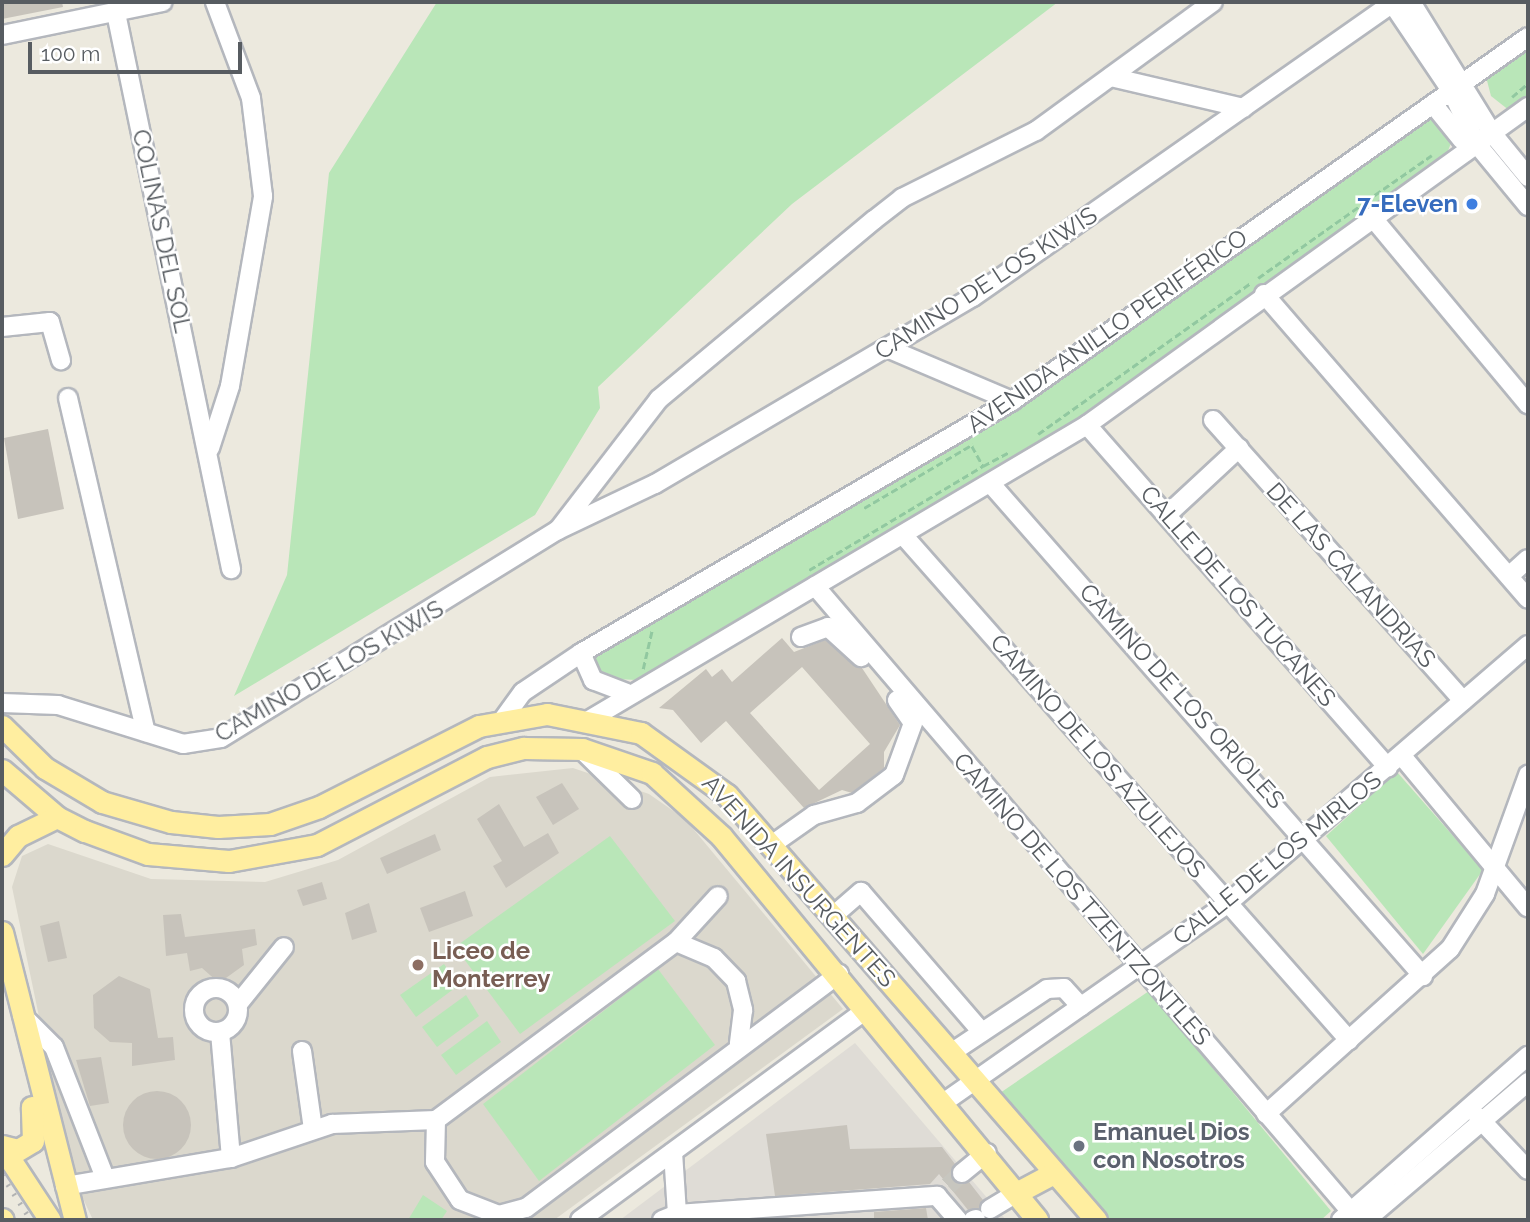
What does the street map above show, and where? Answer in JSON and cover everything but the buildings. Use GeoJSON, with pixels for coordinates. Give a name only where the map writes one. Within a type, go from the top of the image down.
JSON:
{"type":"FeatureCollection","features":[{"type":"Feature","properties":{"kind":"main road","name":"AVENIDA INSURGENTES"},"geometry":{"type":"LineString","coordinates":[[2,726],[45,768],[102,802],[171,822],[218,827],[270,824],[319,807],[456,734],[501,722],[547,715],[623,726],[667,746],[727,794],[1096,1220]]}},
{"type":"Feature","properties":{"kind":"main road","name":"AVENIDA INSURGENTES"},"geometry":{"type":"LineString","coordinates":[[2,770],[57,817],[148,853],[258,860],[347,832],[487,757],[524,748],[582,749],[652,773],[686,798],[839,974],[865,1011],[987,1153],[1037,1220]]}},
{"type":"Feature","properties":{"kind":"main road"},"geometry":{"type":"LineString","coordinates":[[2,855],[18,836],[57,817]]}},
{"type":"Feature","properties":{"kind":"main road"},"geometry":{"type":"LineString","coordinates":[[2,932],[75,1220]]}},
{"type":"Feature","properties":{"kind":"main road"},"geometry":{"type":"LineString","coordinates":[[2,979],[37,1133],[27,1147],[2,1146]]}},
{"type":"Feature","properties":{"kind":"main road"},"geometry":{"type":"LineString","coordinates":[[987,1153],[1009,1139],[1013,1126]]}},
{"type":"Feature","properties":{"kind":"main road"},"geometry":{"type":"LineString","coordinates":[[2,1146],[50,1220]]}},
{"type":"Feature","properties":{"kind":"main road"},"geometry":{"type":"LineString","coordinates":[[1018,1192],[1053,1173]]}},
{"type":"Feature","properties":{"kind":"street"},"geometry":{"type":"LineString","coordinates":[[2,35],[163,2]]}},
{"type":"Feature","properties":{"kind":"street"},"geometry":{"type":"LineString","coordinates":[[210,448],[230,386],[263,166],[251,98],[215,2]]}},
{"type":"Feature","properties":{"kind":"street","name":"CAMINO DE LOS KIWIS"},"geometry":{"type":"LineString","coordinates":[[558,530],[659,399],[902,198],[1036,131],[1213,2]]}},
{"type":"Feature","properties":{"kind":"street"},"geometry":{"type":"LineString","coordinates":[[1393,2],[1499,128],[1528,177]]}},
{"type":"Feature","properties":{"kind":"street","name":"CAMINO DE LOS KIWIS"},"geometry":{"type":"LineString","coordinates":[[2,703],[50,704],[183,744],[221,738],[558,530],[655,484],[887,348],[1072,231],[1393,2]]}},
{"type":"Feature","properties":{"kind":"street"},"geometry":{"type":"LineString","coordinates":[[1411,2],[1463,83],[1471,147]]}},
{"type":"Feature","properties":{"kind":"street","name":"COLINAS DEL SOL"},"geometry":{"type":"LineString","coordinates":[[116,13],[194,384],[210,448],[231,569]]}},
{"type":"Feature","properties":{"kind":"street","name":"AVENIDA ANILLO PERIFÉRICO"},"geometry":{"type":"LineString","coordinates":[[501,722],[523,692],[581,653],[1012,401],[1528,37]]}},
{"type":"Feature","properties":{"kind":"street"},"geometry":{"type":"LineString","coordinates":[[1111,77],[1243,108]]}},
{"type":"Feature","properties":{"kind":"street"},"geometry":{"type":"LineString","coordinates":[[1433,104],[1453,121],[1471,147],[1528,206]]}},
{"type":"Feature","properties":{"kind":"street"},"geometry":{"type":"LineString","coordinates":[[589,720],[627,693],[991,484],[1087,425],[1264,294],[1528,107]]}},
{"type":"Feature","properties":{"kind":"street"},"geometry":{"type":"LineString","coordinates":[[1372,217],[1528,404]]}},
{"type":"Feature","properties":{"kind":"street"},"geometry":{"type":"LineString","coordinates":[[1264,294],[1528,599]]}},
{"type":"Feature","properties":{"kind":"street"},"geometry":{"type":"LineString","coordinates":[[2,327],[50,322],[61,360]]}},
{"type":"Feature","properties":{"kind":"street"},"geometry":{"type":"LineString","coordinates":[[887,348],[1012,401]]}},
{"type":"Feature","properties":{"kind":"street"},"geometry":{"type":"LineString","coordinates":[[194,384],[212,392],[230,386]]}},
{"type":"Feature","properties":{"kind":"street"},"geometry":{"type":"LineString","coordinates":[[68,398],[146,732]]}},
{"type":"Feature","properties":{"kind":"street","name":"DE LAS CALANDRIAS"},"geometry":{"type":"LineString","coordinates":[[1213,420],[1463,701]]}},
{"type":"Feature","properties":{"kind":"street","name":"CALLE DE LOS TUCANES"},"geometry":{"type":"LineString","coordinates":[[1087,425],[1168,513],[1388,768]]}},
{"type":"Feature","properties":{"kind":"street"},"geometry":{"type":"LineString","coordinates":[[1168,513],[1239,449]]}},
{"type":"Feature","properties":{"kind":"street","name":"CAMINO DE LOS ORIOLES"},"geometry":{"type":"LineString","coordinates":[[991,484],[1307,836],[1423,976]]}},
{"type":"Feature","properties":{"kind":"street","name":"CAMINO DE LOS AZULEJOS"},"geometry":{"type":"LineString","coordinates":[[903,535],[1349,1040]]}},
{"type":"Feature","properties":{"kind":"street"},"geometry":{"type":"LineString","coordinates":[[1509,576],[1528,559]]}},
{"type":"Feature","properties":{"kind":"street","name":"CAMINO DE LOS TZENTZONTLES"},"geometry":{"type":"LineString","coordinates":[[815,586],[1354,1218]]}},
{"type":"Feature","properties":{"kind":"street"},"geometry":{"type":"LineString","coordinates":[[770,846],[814,815],[858,803],[894,775],[913,723],[838,633],[823,628],[801,637]]}},
{"type":"Feature","properties":{"kind":"street","name":"CALLE DE LOS MIRLOS"},"geometry":{"type":"LineString","coordinates":[[943,1103],[1227,904],[1528,645]]}},
{"type":"Feature","properties":{"kind":"street"},"geometry":{"type":"LineString","coordinates":[[581,653],[593,680],[627,693]]}},
{"type":"Feature","properties":{"kind":"street"},"geometry":{"type":"LineString","coordinates":[[582,749],[632,799]]}},
{"type":"Feature","properties":{"kind":"street"},"geometry":{"type":"LineString","coordinates":[[1402,756],[1495,861],[1528,908]]}},
{"type":"Feature","properties":{"kind":"street"},"geometry":{"type":"LineString","coordinates":[[1266,1114],[1423,976],[1473,918],[1528,775]]}},
{"type":"Feature","properties":{"kind":"street"},"geometry":{"type":"LineString","coordinates":[[833,916],[861,892],[982,1032]]}},
{"type":"Feature","properties":{"kind":"street"},"geometry":{"type":"LineString","coordinates":[[65,1186],[230,1157],[313,1129],[354,1120],[436,1120],[676,942],[718,895]]}},
{"type":"Feature","properties":{"kind":"street"},"geometry":{"type":"LineString","coordinates":[[676,942],[714,958],[736,981],[743,1010],[739,1044]]}},
{"type":"Feature","properties":{"kind":"street"},"geometry":{"type":"LineString","coordinates":[[220,1032],[237,1019],[238,1004],[284,947]]}},
{"type":"Feature","properties":{"kind":"street"},"geometry":{"type":"LineString","coordinates":[[436,1120],[435,1162],[448,1189],[489,1214],[518,1211],[739,1044],[839,974]]}},
{"type":"Feature","properties":{"kind":"street"},"geometry":{"type":"LineString","coordinates":[[951,1053],[1056,986],[1081,1007]]}},
{"type":"Feature","properties":{"kind":"street"},"geometry":{"type":"LineString","coordinates":[[220,1032],[200,1026],[197,998],[223,988],[238,1004]]}},
{"type":"Feature","properties":{"kind":"street"},"geometry":{"type":"LineString","coordinates":[[580,1220],[865,1011]]}},
{"type":"Feature","properties":{"kind":"street"},"geometry":{"type":"LineString","coordinates":[[22,1015],[54,1047],[105,1178]]}},
{"type":"Feature","properties":{"kind":"street"},"geometry":{"type":"LineString","coordinates":[[220,1032],[230,1157]]}},
{"type":"Feature","properties":{"kind":"street"},"geometry":{"type":"LineString","coordinates":[[302,1051],[313,1129]]}},
{"type":"Feature","properties":{"kind":"street"},"geometry":{"type":"LineString","coordinates":[[1354,1218],[1528,1056]]}},
{"type":"Feature","properties":{"kind":"street"},"geometry":{"type":"LineString","coordinates":[[1354,1218],[1484,1123],[1528,1082]]}},
{"type":"Feature","properties":{"kind":"street"},"geometry":{"type":"LineString","coordinates":[[1471,1109],[1528,1170]]}},
{"type":"Feature","properties":{"kind":"street"},"geometry":{"type":"LineString","coordinates":[[673,1152],[670,1217],[942,1191],[974,1217],[1018,1192]]}},
{"type":"Feature","properties":{"kind":"street"},"geometry":{"type":"LineString","coordinates":[[962,1173],[987,1153]]}},
{"type":"Feature","properties":{"kind":"path"},"geometry":{"type":"LineString","coordinates":[[1512,96],[1528,83]]}},
{"type":"Feature","properties":{"kind":"path"},"geometry":{"type":"LineString","coordinates":[[1032,438],[1435,153]]}},
{"type":"Feature","properties":{"kind":"path"},"geometry":{"type":"LineString","coordinates":[[963,430],[983,466],[1015,451]]}},
{"type":"Feature","properties":{"kind":"shaded area","name":"Liceo de Monterrey"},"geometry":{"type":"Polygon","coordinates":[[[573,768],[649,794],[685,819],[843,1009],[554,1220],[93,1220],[72,1175],[12,887],[22,856],[48,844],[151,879],[265,882],[338,860],[490,777],[573,768]]]}},
{"type":"Feature","properties":{"kind":"shaded area"},"geometry":{"type":"Polygon","coordinates":[[[855,1043],[1006,1220],[620,1220],[855,1043]]]}},
{"type":"Feature","properties":{"kind":"green space"},"geometry":{"type":"Polygon","coordinates":[[[437,2],[1058,2],[792,204],[598,387],[600,408],[535,515],[234,696],[287,575],[329,173],[437,2]]]}},
{"type":"Feature","properties":{"kind":"green space"},"geometry":{"type":"Polygon","coordinates":[[[1528,43],[1528,100],[1510,111],[1491,96],[1485,73],[1528,43]]]}},
{"type":"Feature","properties":{"kind":"green space"},"geometry":{"type":"Polygon","coordinates":[[[1426,117],[1445,122],[1453,138],[1446,156],[1090,412],[636,680],[599,678],[588,655],[998,419],[1426,117]]]}},
{"type":"Feature","properties":{"kind":"green space"},"geometry":{"type":"Polygon","coordinates":[[[1397,772],[1483,870],[1423,954],[1326,836],[1397,772]]]}},
{"type":"Feature","properties":{"kind":"green space"},"geometry":{"type":"Polygon","coordinates":[[[610,836],[675,921],[520,1034],[455,947],[610,836]]]}},
{"type":"Feature","properties":{"kind":"green space"},"geometry":{"type":"Polygon","coordinates":[[[444,964],[459,985],[416,1017],[400,995],[444,964]]]}},
{"type":"Feature","properties":{"kind":"green space"},"geometry":{"type":"Polygon","coordinates":[[[658,969],[715,1045],[539,1181],[483,1104],[658,969]]]}},
{"type":"Feature","properties":{"kind":"green space"},"geometry":{"type":"Polygon","coordinates":[[[1149,991],[1331,1211],[1321,1220],[1108,1220],[1000,1093],[1149,991]]]}},
{"type":"Feature","properties":{"kind":"green space"},"geometry":{"type":"Polygon","coordinates":[[[466,995],[479,1016],[437,1047],[422,1027],[466,995]]]}},
{"type":"Feature","properties":{"kind":"green space"},"geometry":{"type":"Polygon","coordinates":[[[487,1021],[501,1042],[456,1075],[441,1055],[487,1021]]]}},
{"type":"Feature","properties":{"kind":"green space"},"geometry":{"type":"Polygon","coordinates":[[[423,1195],[447,1211],[441,1220],[408,1220],[423,1195]]]}},
{"type":"Feature","properties":{"kind":"tunnel"},"geometry":{"type":"LineString","coordinates":[[948,1186],[962,1173]]}},
{"type":"Feature","properties":{"kind":"railway"},"geometry":{"type":"LineString","coordinates":[[2,1175],[31,1220]]}},
{"type":"Feature","properties":{"kind":"place","name":"7-Eleven"},"geometry":{"type":"Point","coordinates":[1472,204]}},
{"type":"Feature","properties":{"kind":"place","name":"Liceo de Monterrey"},"geometry":{"type":"Point","coordinates":[418,965]}},
{"type":"Feature","properties":{"kind":"place","name":"Emanuel Dios con Nosotros"},"geometry":{"type":"Point","coordinates":[1079,1146]}}]}
